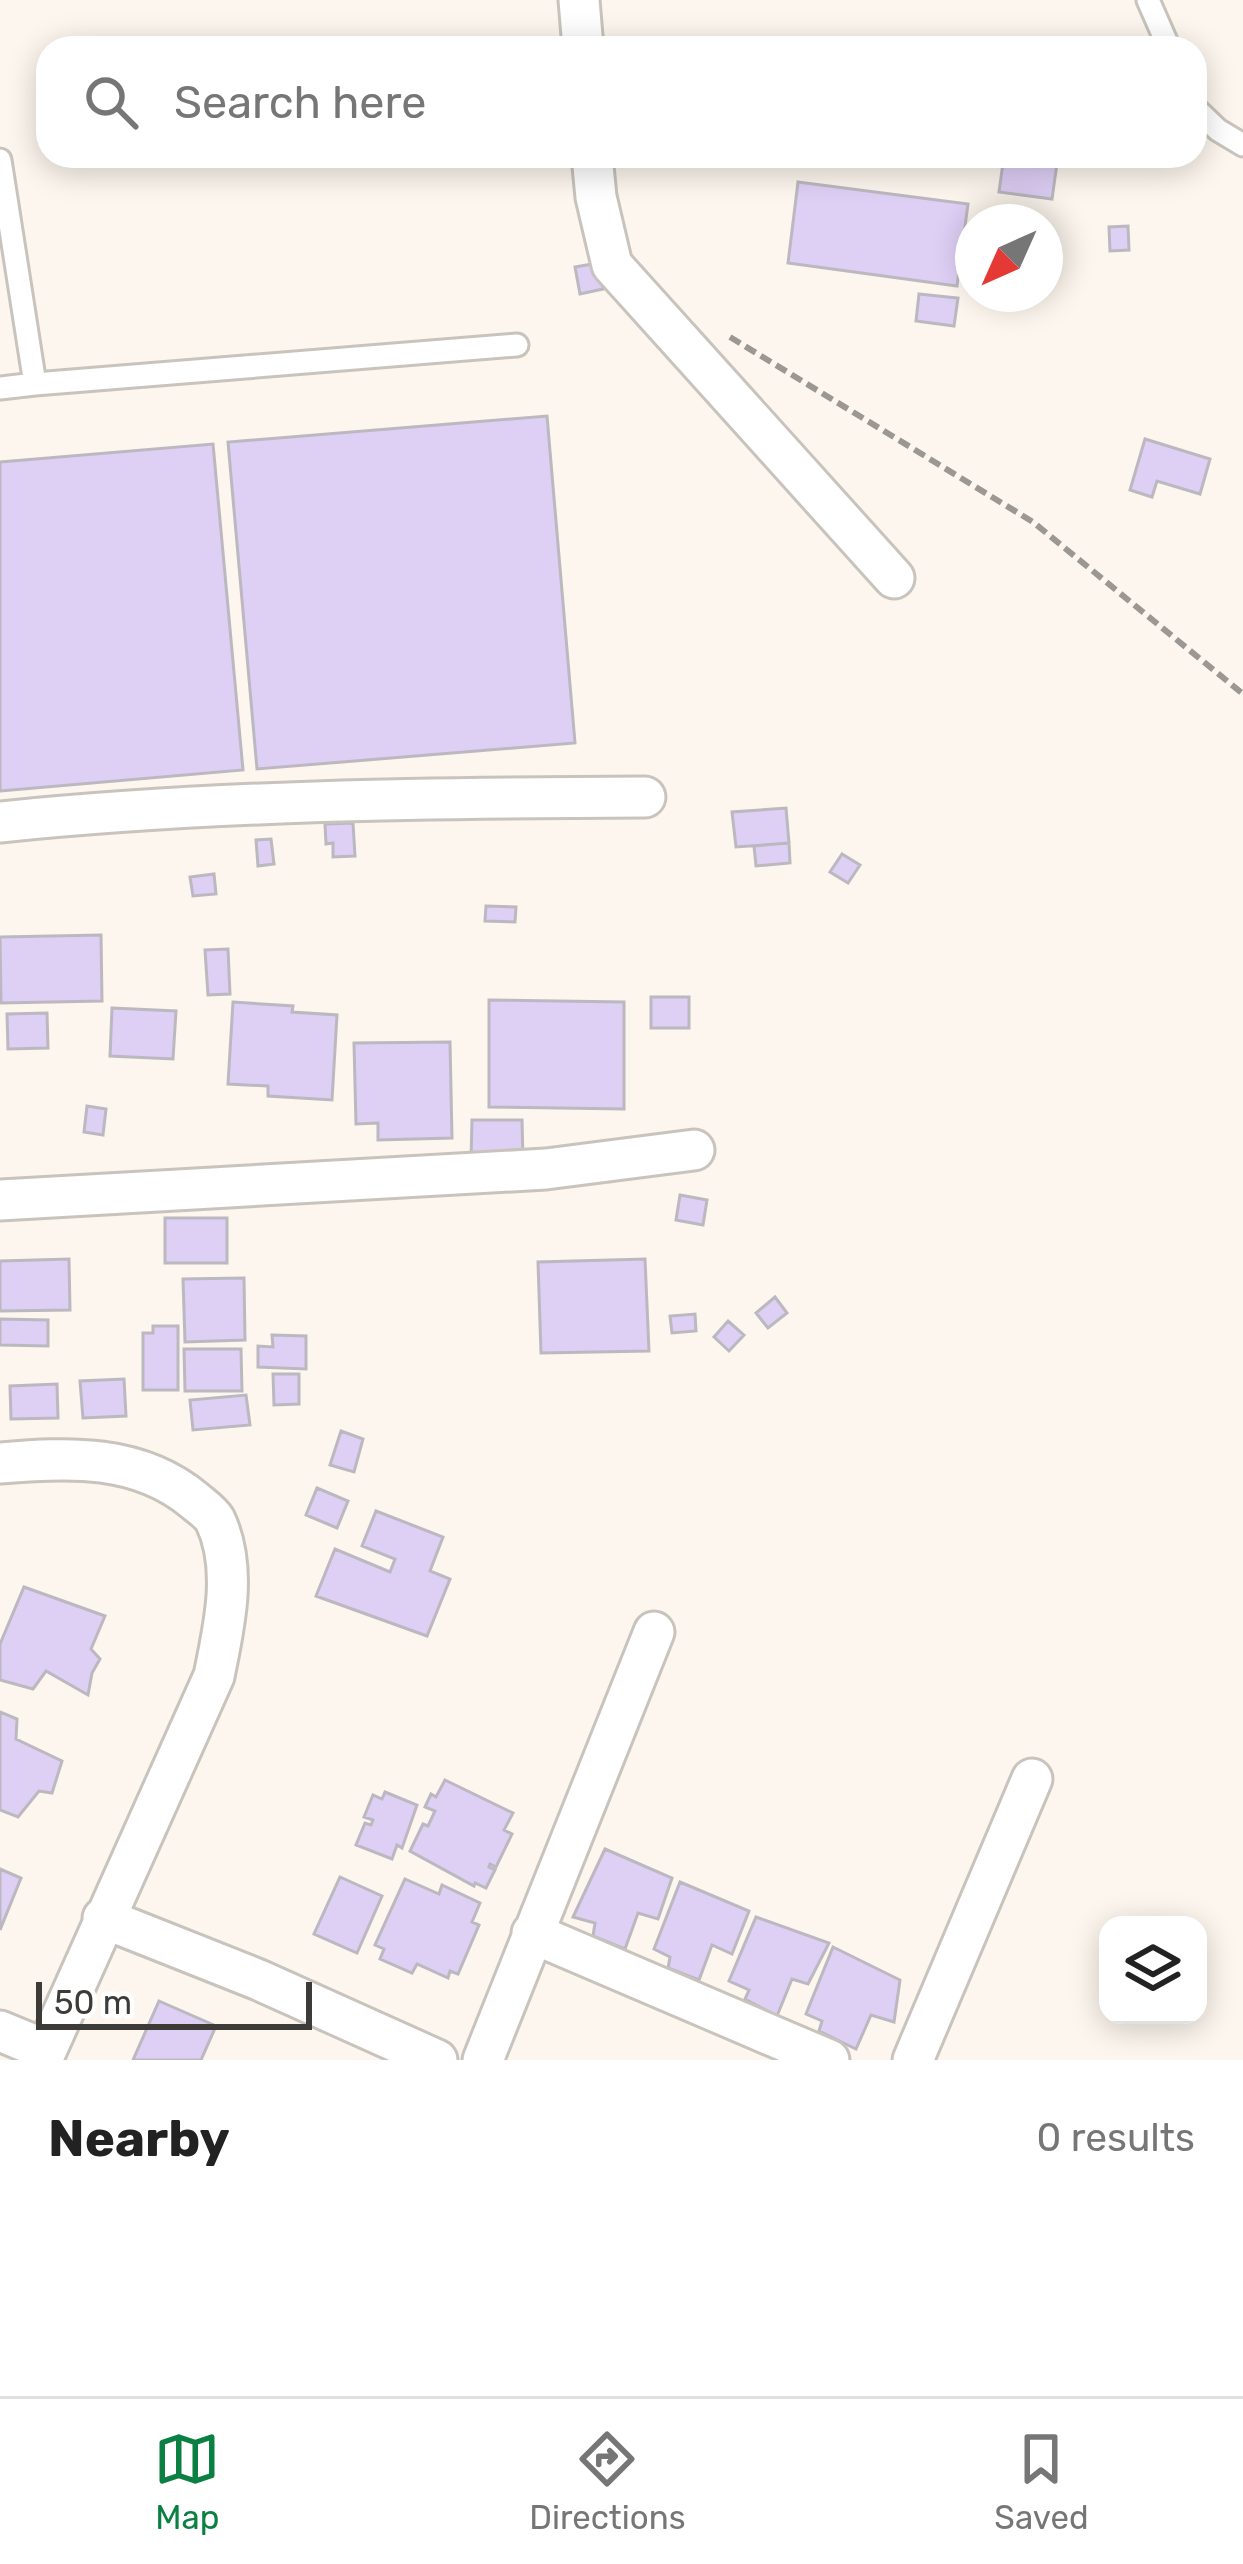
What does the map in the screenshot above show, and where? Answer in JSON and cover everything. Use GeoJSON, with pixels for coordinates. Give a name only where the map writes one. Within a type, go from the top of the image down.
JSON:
{"type":"FeatureCollection","features":[{"type":"Feature","properties":{"kind":"street"},"geometry":{"type":"LineString","coordinates":[[579,0],[582,36]]}},
{"type":"Feature","properties":{"kind":"street"},"geometry":{"type":"LineString","coordinates":[[593,168],[612,265],[894,578]]}},
{"type":"Feature","properties":{"kind":"street"},"geometry":{"type":"LineString","coordinates":[[0,822],[146,807],[645,797]]}},
{"type":"Feature","properties":{"kind":"street"},"geometry":{"type":"LineString","coordinates":[[0,1200],[546,1168],[694,1150]]}},
{"type":"Feature","properties":{"kind":"street"},"geometry":{"type":"LineString","coordinates":[[0,1462],[72,1457],[124,1465],[172,1482],[214,1517],[227,1569],[226,1621],[214,1676],[44,2055],[0,2031]]}},
{"type":"Feature","properties":{"kind":"street"},"geometry":{"type":"LineString","coordinates":[[484,2060],[654,1632]]}},
{"type":"Feature","properties":{"kind":"street"},"geometry":{"type":"LineString","coordinates":[[913,2060],[1032,1779]]}},
{"type":"Feature","properties":{"kind":"street"},"geometry":{"type":"LineString","coordinates":[[103,1918],[259,1980],[437,2060]]}},
{"type":"Feature","properties":{"kind":"street"},"geometry":{"type":"LineString","coordinates":[[532,1933],[829,2060]]}},
{"type":"Feature","properties":{"kind":"lane"},"geometry":{"type":"LineString","coordinates":[[1148,0],[1163,36]]}},
{"type":"Feature","properties":{"kind":"lane"},"geometry":{"type":"LineString","coordinates":[[1207,119],[1243,145]]}},
{"type":"Feature","properties":{"kind":"lane"},"geometry":{"type":"LineString","coordinates":[[0,160],[35,384]]}},
{"type":"Feature","properties":{"kind":"lane"},"geometry":{"type":"LineString","coordinates":[[0,388],[518,345]]}},
{"type":"Feature","properties":{"kind":"path"},"geometry":{"type":"LineString","coordinates":[[712,326],[1033,522],[1243,694]]}},
{"type":"Feature","properties":{"kind":"building"},"geometry":{"type":"Polygon","coordinates":[[[1002,168],[1056,168],[1052,199],[999,192],[1002,168]]]}},
{"type":"Feature","properties":{"kind":"building"},"geometry":{"type":"Polygon","coordinates":[[[798,182],[968,204],[955,204],[955,286],[788,263],[798,182]]]}},
{"type":"Feature","properties":{"kind":"building"},"geometry":{"type":"Polygon","coordinates":[[[1128,226],[1129,250],[1110,251],[1109,227],[1128,226]]]}},
{"type":"Feature","properties":{"kind":"building"},"geometry":{"type":"Polygon","coordinates":[[[598,263],[603,289],[580,294],[575,267],[598,263]]]}},
{"type":"Feature","properties":{"kind":"building"},"geometry":{"type":"Polygon","coordinates":[[[919,294],[955,298],[954,326],[916,321],[919,294]]]}},
{"type":"Feature","properties":{"kind":"building"},"geometry":{"type":"Polygon","coordinates":[[[547,416],[575,743],[257,769],[228,442],[547,416]]]}},
{"type":"Feature","properties":{"kind":"building"},"geometry":{"type":"Polygon","coordinates":[[[1145,439],[1210,459],[1200,494],[1157,481],[1152,497],[1130,490],[1145,439]]]}},
{"type":"Feature","properties":{"kind":"building"},"geometry":{"type":"Polygon","coordinates":[[[213,444],[243,770],[0,791],[0,462],[213,444]]]}},
{"type":"Feature","properties":{"kind":"building"},"geometry":{"type":"Polygon","coordinates":[[[786,808],[789,843],[736,847],[732,812],[786,808]]]}},
{"type":"Feature","properties":{"kind":"building"},"geometry":{"type":"Polygon","coordinates":[[[353,823],[355,856],[333,857],[333,843],[326,844],[325,824],[353,823]]]}},
{"type":"Feature","properties":{"kind":"building"},"geometry":{"type":"Polygon","coordinates":[[[271,839],[274,864],[258,866],[256,840],[271,839]]]}},
{"type":"Feature","properties":{"kind":"building"},"geometry":{"type":"Polygon","coordinates":[[[789,843],[790,863],[756,866],[754,846],[789,843]]]}},
{"type":"Feature","properties":{"kind":"building"},"geometry":{"type":"Polygon","coordinates":[[[842,854],[860,865],[848,883],[830,872],[842,854]]]}},
{"type":"Feature","properties":{"kind":"building"},"geometry":{"type":"Polygon","coordinates":[[[214,874],[216,894],[193,896],[190,877],[214,874]]]}},
{"type":"Feature","properties":{"kind":"building"},"geometry":{"type":"Polygon","coordinates":[[[486,906],[516,907],[515,922],[485,921],[486,906]]]}},
{"type":"Feature","properties":{"kind":"building"},"geometry":{"type":"Polygon","coordinates":[[[101,935],[102,1001],[1,1003],[0,937],[101,935]]]}},
{"type":"Feature","properties":{"kind":"building"},"geometry":{"type":"Polygon","coordinates":[[[228,949],[230,994],[208,995],[205,950],[228,949]]]}},
{"type":"Feature","properties":{"kind":"building"},"geometry":{"type":"Polygon","coordinates":[[[651,997],[689,997],[689,1028],[651,1028],[651,997]]]}},
{"type":"Feature","properties":{"kind":"building"},"geometry":{"type":"Polygon","coordinates":[[[489,1000],[624,1002],[624,1109],[489,1107],[489,1000]]]}},
{"type":"Feature","properties":{"kind":"building"},"geometry":{"type":"Polygon","coordinates":[[[233,1002],[337,1015],[332,1100],[268,1096],[268,1086],[228,1084],[233,1002]]]}},
{"type":"Feature","properties":{"kind":"building"},"geometry":{"type":"Polygon","coordinates":[[[112,1008],[176,1011],[173,1059],[110,1056],[112,1008]]]}},
{"type":"Feature","properties":{"kind":"building"},"geometry":{"type":"Polygon","coordinates":[[[47,1013],[48,1048],[8,1049],[7,1014],[47,1013]]]}},
{"type":"Feature","properties":{"kind":"building"},"geometry":{"type":"Polygon","coordinates":[[[450,1042],[452,1138],[378,1140],[378,1123],[356,1124],[354,1043],[450,1042]]]}},
{"type":"Feature","properties":{"kind":"building"},"geometry":{"type":"Polygon","coordinates":[[[87,1106],[106,1109],[103,1135],[84,1132],[87,1106]]]}},
{"type":"Feature","properties":{"kind":"building"},"geometry":{"type":"Polygon","coordinates":[[[472,1120],[522,1120],[523,1160],[471,1160],[472,1120]]]}},
{"type":"Feature","properties":{"kind":"building"},"geometry":{"type":"Polygon","coordinates":[[[680,1195],[707,1200],[703,1225],[676,1220],[680,1195]]]}},
{"type":"Feature","properties":{"kind":"building"},"geometry":{"type":"Polygon","coordinates":[[[165,1218],[227,1218],[227,1263],[165,1263],[165,1218]]]}},
{"type":"Feature","properties":{"kind":"building"},"geometry":{"type":"Polygon","coordinates":[[[69,1259],[70,1310],[0,1311],[0,1261],[69,1259]]]}},
{"type":"Feature","properties":{"kind":"building"},"geometry":{"type":"Polygon","coordinates":[[[645,1259],[649,1351],[541,1353],[538,1262],[645,1259]]]}},
{"type":"Feature","properties":{"kind":"building"},"geometry":{"type":"Polygon","coordinates":[[[244,1278],[245,1340],[185,1342],[183,1279],[244,1278]]]}},
{"type":"Feature","properties":{"kind":"building"},"geometry":{"type":"Polygon","coordinates":[[[775,1297],[787,1313],[768,1328],[756,1313],[775,1297]]]}},
{"type":"Feature","properties":{"kind":"building"},"geometry":{"type":"Polygon","coordinates":[[[695,1314],[696,1331],[672,1333],[670,1316],[695,1314]]]}},
{"type":"Feature","properties":{"kind":"building"},"geometry":{"type":"Polygon","coordinates":[[[0,1319],[48,1320],[48,1346],[0,1345],[0,1319]]]}},
{"type":"Feature","properties":{"kind":"building"},"geometry":{"type":"Polygon","coordinates":[[[728,1321],[744,1335],[729,1351],[714,1337],[728,1321]]]}},
{"type":"Feature","properties":{"kind":"building"},"geometry":{"type":"Polygon","coordinates":[[[153,1326],[178,1326],[178,1390],[143,1390],[143,1333],[153,1333],[153,1326]]]}},
{"type":"Feature","properties":{"kind":"building"},"geometry":{"type":"Polygon","coordinates":[[[272,1335],[306,1336],[306,1369],[258,1367],[258,1346],[273,1347],[272,1335]]]}},
{"type":"Feature","properties":{"kind":"building"},"geometry":{"type":"Polygon","coordinates":[[[184,1349],[241,1349],[242,1391],[185,1391],[184,1349]]]}},
{"type":"Feature","properties":{"kind":"building"},"geometry":{"type":"Polygon","coordinates":[[[273,1374],[299,1374],[299,1404],[274,1405],[273,1374]]]}},
{"type":"Feature","properties":{"kind":"building"},"geometry":{"type":"Polygon","coordinates":[[[124,1379],[126,1416],[83,1418],[80,1381],[124,1379]]]}},
{"type":"Feature","properties":{"kind":"building"},"geometry":{"type":"Polygon","coordinates":[[[57,1384],[58,1418],[11,1419],[10,1386],[57,1384]]]}},
{"type":"Feature","properties":{"kind":"building"},"geometry":{"type":"Polygon","coordinates":[[[246,1395],[250,1425],[193,1430],[190,1400],[246,1395]]]}},
{"type":"Feature","properties":{"kind":"building"},"geometry":{"type":"Polygon","coordinates":[[[341,1431],[363,1439],[354,1472],[330,1465],[341,1431]]]}},
{"type":"Feature","properties":{"kind":"building"},"geometry":{"type":"Polygon","coordinates":[[[317,1488],[348,1501],[337,1528],[306,1515],[317,1488]]]}},
{"type":"Feature","properties":{"kind":"building"},"geometry":{"type":"Polygon","coordinates":[[[376,1511],[443,1537],[430,1571],[450,1579],[427,1636],[316,1596],[335,1549],[390,1572],[395,1559],[362,1546],[376,1511]]]}},
{"type":"Feature","properties":{"kind":"building"},"geometry":{"type":"Polygon","coordinates":[[[24,1587],[105,1616],[91,1649],[100,1659],[88,1695],[46,1671],[33,1689],[0,1680],[0,1644],[24,1587]]]}},
{"type":"Feature","properties":{"kind":"building"},"geometry":{"type":"Polygon","coordinates":[[[0,1712],[17,1719],[16,1739],[62,1761],[52,1793],[39,1791],[18,1817],[0,1810],[0,1712]]]}},
{"type":"Feature","properties":{"kind":"building"},"geometry":{"type":"Polygon","coordinates":[[[445,1780],[513,1813],[504,1830],[512,1834],[496,1867],[490,1864],[495,1870],[486,1888],[410,1851],[435,1811],[425,1807],[431,1794],[436,1797],[445,1780]]]}},
{"type":"Feature","properties":{"kind":"building"},"geometry":{"type":"Polygon","coordinates":[[[385,1792],[417,1805],[402,1848],[397,1845],[392,1859],[356,1845],[365,1823],[371,1825],[373,1820],[364,1817],[373,1795],[382,1799],[385,1792]]]}},
{"type":"Feature","properties":{"kind":"building"},"geometry":{"type":"Polygon","coordinates":[[[605,1849],[672,1878],[658,1919],[638,1913],[625,1949],[593,1936],[595,1923],[573,1917],[605,1849]]]}},
{"type":"Feature","properties":{"kind":"building"},"geometry":{"type":"Polygon","coordinates":[[[0,1869],[21,1878],[0,1930],[0,1869]]]}},
{"type":"Feature","properties":{"kind":"building"},"geometry":{"type":"Polygon","coordinates":[[[340,1877],[382,1896],[357,1953],[314,1934],[340,1877]]]}},
{"type":"Feature","properties":{"kind":"building"},"geometry":{"type":"Polygon","coordinates":[[[405,1879],[439,1894],[442,1885],[480,1903],[472,1922],[479,1925],[458,1974],[450,1971],[448,1978],[417,1964],[412,1973],[380,1959],[384,1949],[375,1945],[405,1879]]]}},
{"type":"Feature","properties":{"kind":"building"},"geometry":{"type":"Polygon","coordinates":[[[680,1882],[749,1911],[732,1954],[712,1945],[699,1980],[668,1968],[670,1957],[654,1949],[680,1882]]]}},
{"type":"Feature","properties":{"kind":"building"},"geometry":{"type":"Polygon","coordinates":[[[756,1917],[829,1943],[808,1984],[792,1979],[777,2016],[745,1999],[749,1990],[729,1981],[756,1917]]]}},
{"type":"Feature","properties":{"kind":"building"},"geometry":{"type":"Polygon","coordinates":[[[833,1947],[900,1980],[894,2022],[871,2015],[856,2049],[819,2031],[822,2021],[806,2014],[833,1947]]]}},
{"type":"Feature","properties":{"kind":"building"},"geometry":{"type":"Polygon","coordinates":[[[159,2001],[216,2026],[201,2060],[133,2060],[159,2001]]]}}]}
